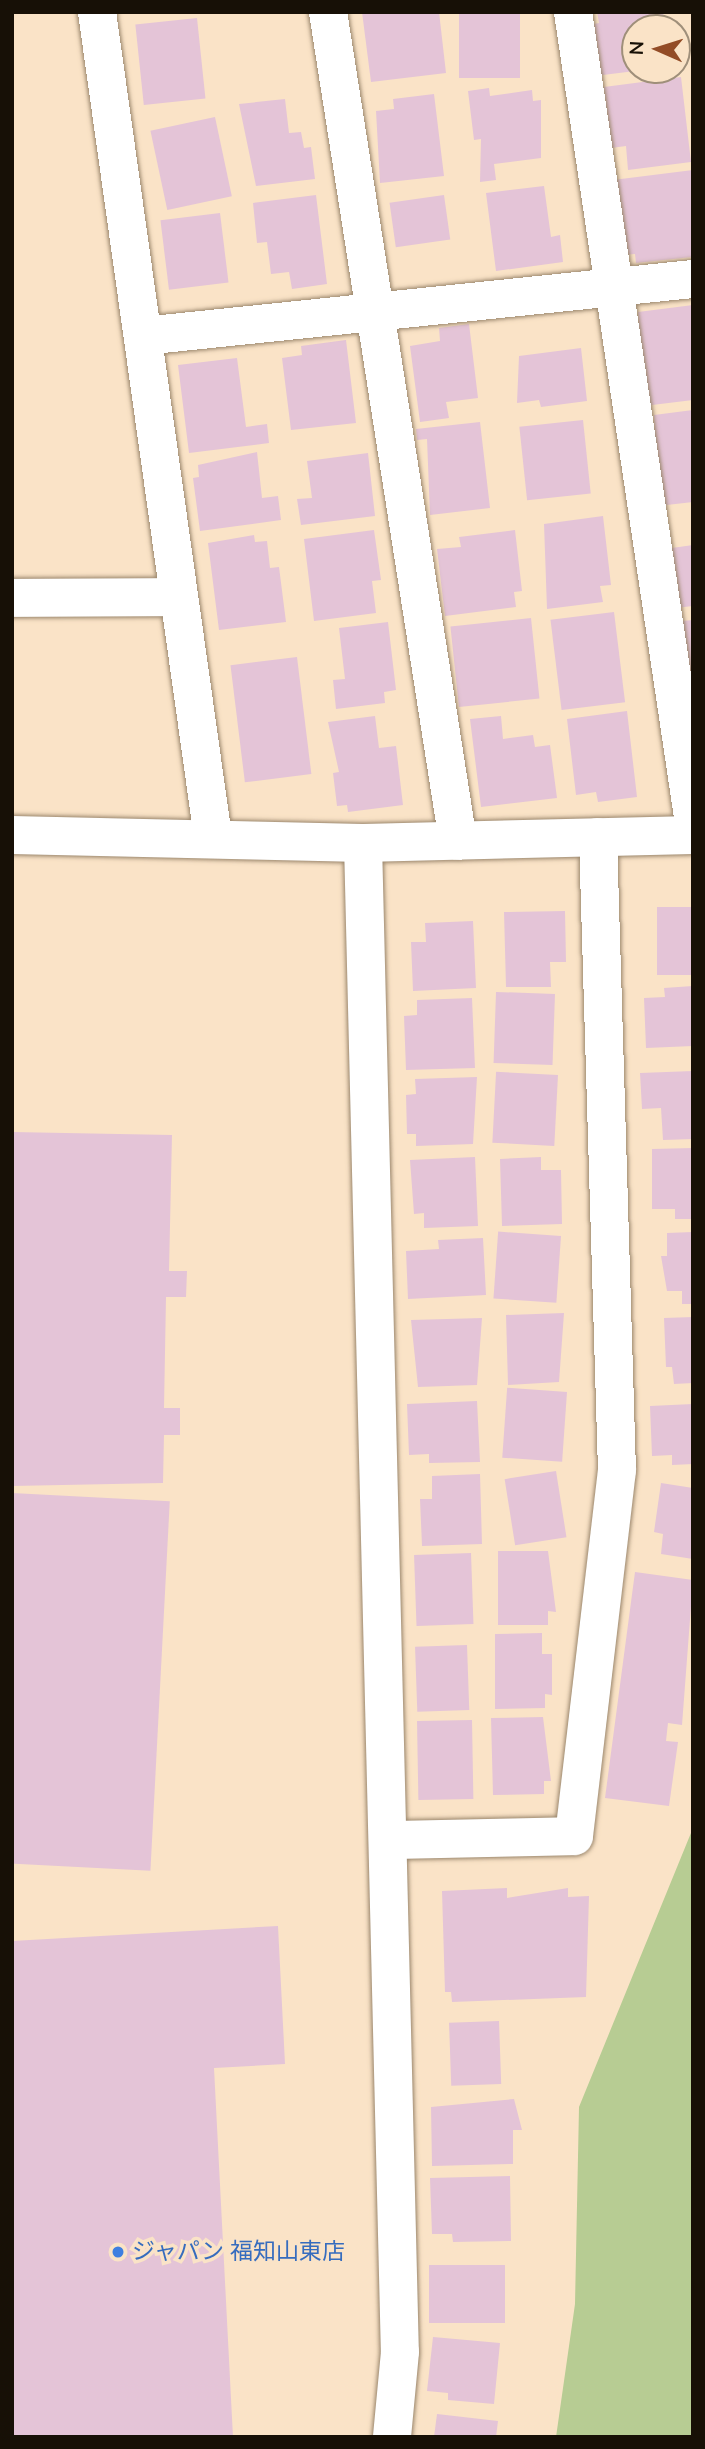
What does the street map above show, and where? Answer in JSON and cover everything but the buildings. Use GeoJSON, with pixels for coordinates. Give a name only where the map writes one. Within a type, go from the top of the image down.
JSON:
{"type":"FeatureCollection","features":[{"type":"Feature","properties":{"kind":"street"},"geometry":{"type":"LineString","coordinates":[[97,12],[213,837]]}},
{"type":"Feature","properties":{"kind":"street"},"geometry":{"type":"LineString","coordinates":[[328,12],[371,308],[458,841]]}},
{"type":"Feature","properties":{"kind":"street"},"geometry":{"type":"LineString","coordinates":[[573,12],[693,817]]}},
{"type":"Feature","properties":{"kind":"street"},"geometry":{"type":"LineString","coordinates":[[143,337],[371,308],[693,279]]}},
{"type":"Feature","properties":{"kind":"street"},"geometry":{"type":"LineString","coordinates":[[12,598],[180,597]]}},
{"type":"Feature","properties":{"kind":"street"},"geometry":{"type":"LineString","coordinates":[[12,835],[213,837],[363,843],[693,835]]}},
{"type":"Feature","properties":{"kind":"street"},"geometry":{"type":"LineString","coordinates":[[390,1840],[574,1836],[617,1471],[598,837]]}},
{"type":"Feature","properties":{"kind":"street"},"geometry":{"type":"LineString","coordinates":[[363,843],[401,2352],[391,2437]]}},
{"type":"Feature","properties":{"kind":"green space"},"geometry":{"type":"Polygon","coordinates":[[[693,1828],[693,2437],[556,2437],[575,2304],[579,2107],[693,1828]]]}},
{"type":"Feature","properties":{"kind":"place","name":"ジャパン 福知山東店"},"geometry":{"type":"Point","coordinates":[118,2252]}}]}
